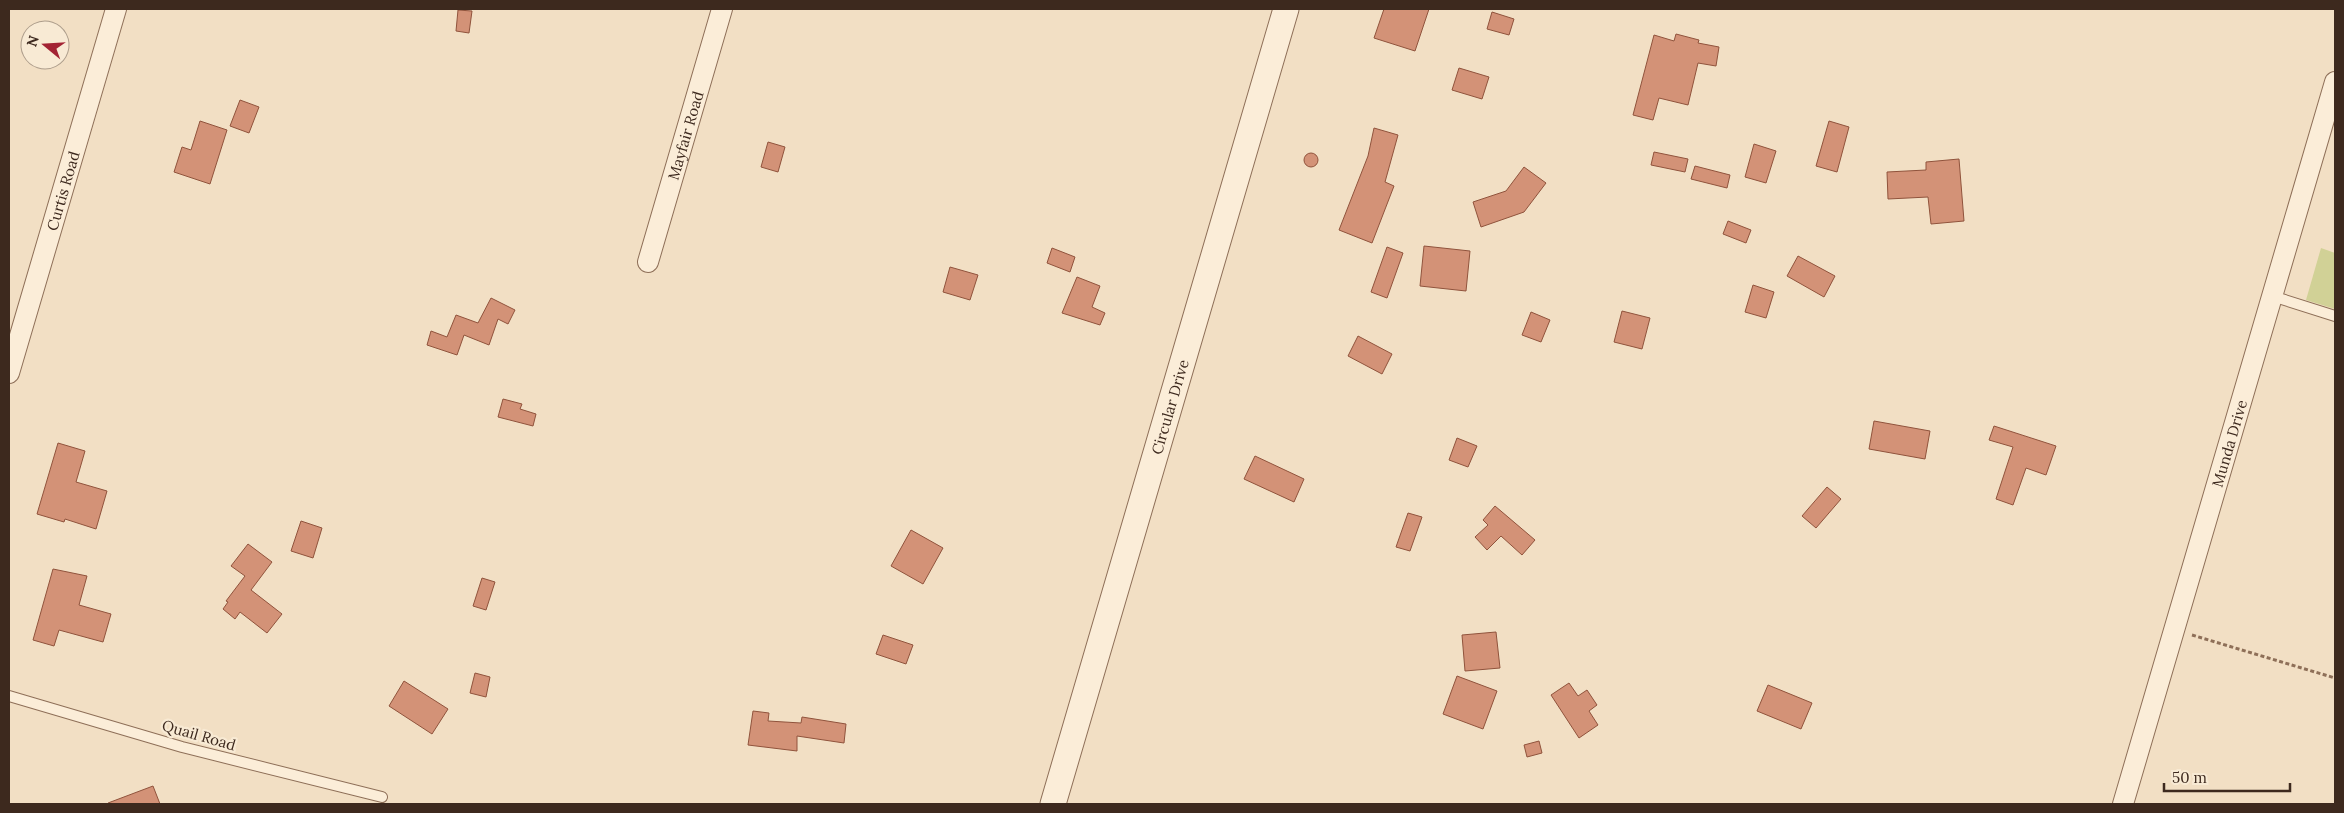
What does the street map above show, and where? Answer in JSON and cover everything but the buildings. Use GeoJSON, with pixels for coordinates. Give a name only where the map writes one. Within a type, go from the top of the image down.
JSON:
{"type":"FeatureCollection","features":[{"type":"Feature","properties":{"kind":"street","name":"Curtis Road"},"geometry":{"type":"LineString","coordinates":[[9,373],[116,9]]}},
{"type":"Feature","properties":{"kind":"street","name":"Mayfair Road"},"geometry":{"type":"LineString","coordinates":[[648,262],[722,9]]}},
{"type":"Feature","properties":{"kind":"street","name":"Circular Drive"},"geometry":{"type":"LineString","coordinates":[[1053,804],[1286,9]]}},
{"type":"Feature","properties":{"kind":"street","name":"Munda Drive"},"geometry":{"type":"LineString","coordinates":[[2123,804],[2335,82]]}},
{"type":"Feature","properties":{"kind":"lane"},"geometry":{"type":"LineString","coordinates":[[2272,296],[2335,316]]}},
{"type":"Feature","properties":{"kind":"lane","name":"Quail Road"},"geometry":{"type":"LineString","coordinates":[[9,696],[192,750],[382,797]]}},
{"type":"Feature","properties":{"kind":"path"},"geometry":{"type":"LineString","coordinates":[[2174,630],[2335,678]]}},
{"type":"Feature","properties":{"kind":"green space"},"geometry":{"type":"Polygon","coordinates":[[[2321,248],[2335,253],[2335,309],[2306,300],[2321,248]]]}}]}
